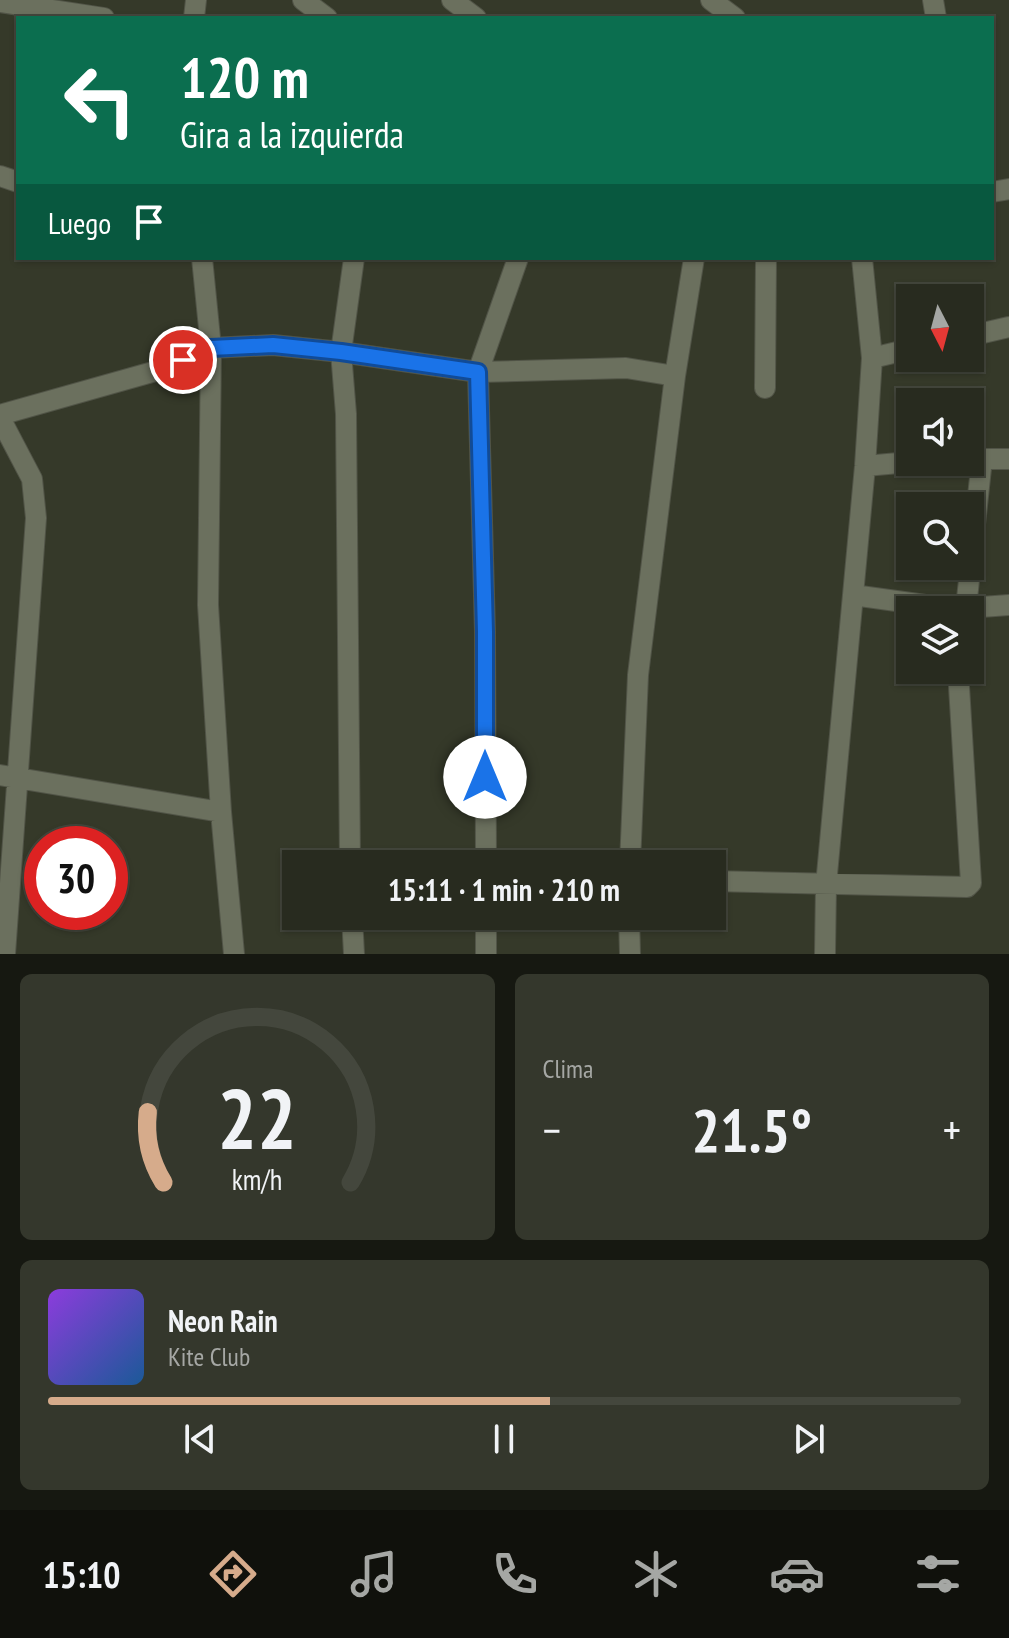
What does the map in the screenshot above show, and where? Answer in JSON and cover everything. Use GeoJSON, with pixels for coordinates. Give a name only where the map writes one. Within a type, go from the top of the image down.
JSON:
{"type":"FeatureCollection","features":[{"type":"Feature","properties":{"kind":"street"},"geometry":{"type":"LineString","coordinates":[[303,0],[324,16]]}},
{"type":"Feature","properties":{"kind":"street"},"geometry":{"type":"LineString","coordinates":[[452,0],[473,16]]}},
{"type":"Feature","properties":{"kind":"street"},"geometry":{"type":"LineString","coordinates":[[711,0],[732,16]]}},
{"type":"Feature","properties":{"kind":"street"},"geometry":{"type":"LineString","coordinates":[[0,2],[91,16]]}},
{"type":"Feature","properties":{"kind":"street"},"geometry":{"type":"LineString","coordinates":[[202,260],[211,348],[208,605],[221,812],[234,954]]}},
{"type":"Feature","properties":{"kind":"street"},"geometry":{"type":"LineString","coordinates":[[350,850],[346,414],[341,352],[354,260]]}},
{"type":"Feature","properties":{"kind":"street"},"geometry":{"type":"LineString","coordinates":[[486,850],[485,632],[478,372],[517,260]]}},
{"type":"Feature","properties":{"kind":"street"},"geometry":{"type":"LineString","coordinates":[[631,850],[638,675],[675,376],[694,260]]}},
{"type":"Feature","properties":{"kind":"street"},"geometry":{"type":"LineString","coordinates":[[765,388],[766,260]]}},
{"type":"Feature","properties":{"kind":"street"},"geometry":{"type":"LineString","coordinates":[[825,954],[826,885],[865,466],[872,358],[862,260]]}},
{"type":"Feature","properties":{"kind":"street"},"geometry":{"type":"LineString","coordinates":[[984,333],[1009,327]]}},
{"type":"Feature","properties":{"kind":"street"},"geometry":{"type":"LineString","coordinates":[[5,954],[9,776],[36,518],[32,479],[0,416],[156,371],[211,348],[273,345],[478,372],[626,368],[675,376]]}},
{"type":"Feature","properties":{"kind":"street"},"geometry":{"type":"LineString","coordinates":[[872,358],[896,352]]}},
{"type":"Feature","properties":{"kind":"street"},"geometry":{"type":"LineString","coordinates":[[984,459],[1009,459]]}},
{"type":"Feature","properties":{"kind":"street"},"geometry":{"type":"LineString","coordinates":[[865,466],[896,463]]}},
{"type":"Feature","properties":{"kind":"street"},"geometry":{"type":"LineString","coordinates":[[960,596],[974,476]]}},
{"type":"Feature","properties":{"kind":"street"},"geometry":{"type":"LineString","coordinates":[[853,595],[896,601]]}},
{"type":"Feature","properties":{"kind":"street"},"geometry":{"type":"LineString","coordinates":[[984,607],[1009,605]]}},
{"type":"Feature","properties":{"kind":"street"},"geometry":{"type":"LineString","coordinates":[[726,881],[962,889],[971,883],[959,684]]}},
{"type":"Feature","properties":{"kind":"street"},"geometry":{"type":"LineString","coordinates":[[9,776],[221,812]]}},
{"type":"Feature","properties":{"kind":"street"},"geometry":{"type":"LineString","coordinates":[[353,930],[354,954]]}},
{"type":"Feature","properties":{"kind":"street"},"geometry":{"type":"LineString","coordinates":[[486,930],[486,954]]}},
{"type":"Feature","properties":{"kind":"street"},"geometry":{"type":"LineString","coordinates":[[629,930],[630,954]]}},
{"type":"Feature","properties":{"kind":"route"},"geometry":{"type":"LineString","coordinates":[[183,360],[211,348],[273,345],[478,372],[485,632],[485,777]]}}]}
